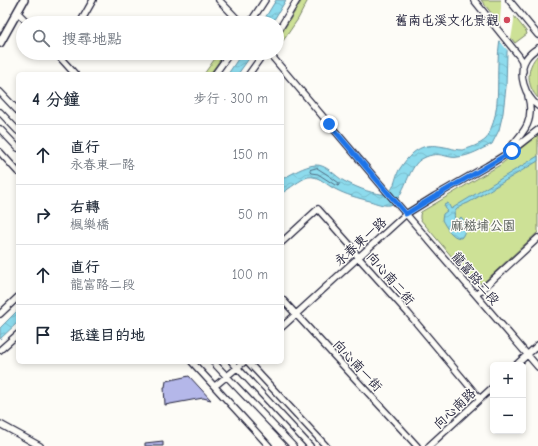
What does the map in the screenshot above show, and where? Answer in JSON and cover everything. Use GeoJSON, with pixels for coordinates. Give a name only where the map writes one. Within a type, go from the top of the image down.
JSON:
{"type":"FeatureCollection","features":[{"type":"Feature","properties":{"kind":"main road"},"geometry":{"type":"LineString","coordinates":[[0,43],[24,0]]}},
{"type":"Feature","properties":{"kind":"street"},"geometry":{"type":"LineString","coordinates":[[84,16],[93,0]]}},
{"type":"Feature","properties":{"kind":"street"},"geometry":{"type":"LineString","coordinates":[[219,0],[234,16]]}},
{"type":"Feature","properties":{"kind":"street"},"geometry":{"type":"LineString","coordinates":[[255,16],[265,0]]}},
{"type":"Feature","properties":{"kind":"street"},"geometry":{"type":"LineString","coordinates":[[284,21],[297,0]]}},
{"type":"Feature","properties":{"kind":"street","name":"永春東一路"},"geometry":{"type":"LineString","coordinates":[[474,0],[522,61],[523,81],[531,110],[529,122],[525,129],[502,157]]}},
{"type":"Feature","properties":{"kind":"street"},"geometry":{"type":"LineString","coordinates":[[509,0],[538,35]]}},
{"type":"Feature","properties":{"kind":"street"},"geometry":{"type":"LineString","coordinates":[[17,12],[21,16]]}},
{"type":"Feature","properties":{"kind":"street"},"geometry":{"type":"LineString","coordinates":[[523,72],[524,64],[529,54],[538,48]]}},
{"type":"Feature","properties":{"kind":"street"},"geometry":{"type":"LineString","coordinates":[[65,60],[74,72]]}},
{"type":"Feature","properties":{"kind":"street"},"geometry":{"type":"LineString","coordinates":[[216,72],[225,60]]}},
{"type":"Feature","properties":{"kind":"street"},"geometry":{"type":"LineString","coordinates":[[250,72],[259,60]]}},
{"type":"Feature","properties":{"kind":"street","name":"龍富路二段"},"geometry":{"type":"LineString","coordinates":[[274,60],[538,367]]}},
{"type":"Feature","properties":{"kind":"street"},"geometry":{"type":"LineString","coordinates":[[0,92],[16,109]]}},
{"type":"Feature","properties":{"kind":"street"},"geometry":{"type":"LineString","coordinates":[[528,96],[532,102],[538,106]]}},
{"type":"Feature","properties":{"kind":"street"},"geometry":{"type":"LineString","coordinates":[[0,112],[16,129]]}},
{"type":"Feature","properties":{"kind":"street"},"geometry":{"type":"LineString","coordinates":[[0,129],[16,146]]}},
{"type":"Feature","properties":{"kind":"street","name":"永春東一路"},"geometry":{"type":"LineString","coordinates":[[284,325],[406,214],[512,151],[538,130]]}},
{"type":"Feature","properties":{"kind":"street"},"geometry":{"type":"LineString","coordinates":[[0,152],[16,170]]}},
{"type":"Feature","properties":{"kind":"street","name":"向心南二街"},"geometry":{"type":"LineString","coordinates":[[284,240],[318,209],[480,398]]}},
{"type":"Feature","properties":{"kind":"street"},"geometry":{"type":"LineString","coordinates":[[476,295],[538,238]]}},
{"type":"Feature","properties":{"kind":"street"},"geometry":{"type":"LineString","coordinates":[[0,314],[16,299]]}},
{"type":"Feature","properties":{"kind":"street","name":"向心南一街"},"geometry":{"type":"LineString","coordinates":[[284,301],[417,446]]}},
{"type":"Feature","properties":{"kind":"street"},"geometry":{"type":"LineString","coordinates":[[0,350],[16,336]]}},
{"type":"Feature","properties":{"kind":"street"},"geometry":{"type":"LineString","coordinates":[[520,362],[538,345]]}},
{"type":"Feature","properties":{"kind":"street"},"geometry":{"type":"LineString","coordinates":[[194,364],[269,446]]}},
{"type":"Feature","properties":{"kind":"street"},"geometry":{"type":"LineString","coordinates":[[216,364],[293,446]]}},
{"type":"Feature","properties":{"kind":"street"},"geometry":{"type":"LineString","coordinates":[[234,364],[310,446]]}},
{"type":"Feature","properties":{"kind":"street"},"geometry":{"type":"LineString","coordinates":[[215,386],[242,364]]}},
{"type":"Feature","properties":{"kind":"street"},"geometry":{"type":"LineString","coordinates":[[250,364],[326,446]]}},
{"type":"Feature","properties":{"kind":"street","name":"向心南路"},"geometry":{"type":"LineString","coordinates":[[429,446],[490,390]]}},
{"type":"Feature","properties":{"kind":"street"},"geometry":{"type":"LineString","coordinates":[[0,424],[40,446]]}},
{"type":"Feature","properties":{"kind":"green space"},"geometry":{"type":"Polygon","coordinates":[[[302,0],[308,0],[298,19],[284,40],[284,29],[302,0]]]}},
{"type":"Feature","properties":{"kind":"green space"},"geometry":{"type":"Polygon","coordinates":[[[481,0],[501,0],[527,34],[515,43],[481,0]]]}},
{"type":"Feature","properties":{"kind":"green space"},"geometry":{"type":"Polygon","coordinates":[[[538,55],[538,98],[531,88],[529,76],[531,65],[538,55]]]}},
{"type":"Feature","properties":{"kind":"green space"},"geometry":{"type":"Polygon","coordinates":[[[214,60],[220,60],[211,72],[205,72],[214,60]]]}},
{"type":"Feature","properties":{"kind":"green space","name":"麻糍埔公園"},"geometry":{"type":"Polygon","coordinates":[[[538,135],[538,232],[483,283],[474,283],[420,219],[421,212],[500,165],[538,135]]]}},
{"type":"Feature","properties":{"kind":"water"},"geometry":{"type":"Polygon","coordinates":[[[276,0],[286,0],[276,16],[266,16],[276,0]]]}},
{"type":"Feature","properties":{"kind":"water"},"geometry":{"type":"Polygon","coordinates":[[[502,20],[512,21],[507,52],[506,87],[503,113],[499,130],[492,144],[467,155],[454,157],[435,155],[420,160],[412,170],[398,198],[390,205],[380,204],[348,195],[316,177],[308,177],[284,192],[284,178],[302,169],[319,165],[323,166],[344,181],[362,189],[386,194],[392,189],[399,170],[417,150],[426,146],[435,146],[462,150],[468,149],[484,141],[488,136],[493,123],[497,106],[498,57],[502,20]]]}},
{"type":"Feature","properties":{"kind":"water"},"geometry":{"type":"Polygon","coordinates":[[[237,60],[248,60],[239,72],[229,72],[237,60]]]}},
{"type":"Feature","properties":{"kind":"water"},"geometry":{"type":"Polygon","coordinates":[[[538,156],[538,161],[456,210],[454,215],[457,223],[461,217],[465,225],[464,233],[461,238],[455,236],[445,226],[442,220],[443,214],[447,211],[444,205],[448,203],[451,209],[538,156]]]}},
{"type":"Feature","properties":{"kind":"water"},"geometry":{"type":"Polygon","coordinates":[[[16,312],[16,324],[0,339],[0,328],[16,312]]]}},
{"type":"Feature","properties":{"kind":"pier"},"geometry":{"type":"Polygon","coordinates":[[[501,0],[515,0],[514,21],[509,52],[498,39],[501,0]]]}},
{"type":"Feature","properties":{"kind":"building"},"geometry":{"type":"Polygon","coordinates":[[[189,376],[211,400],[203,398],[165,405],[164,387],[166,381],[189,376]]]}},
{"type":"Feature","properties":{"kind":"building"},"geometry":{"type":"Polygon","coordinates":[[[163,441],[163,446],[145,446],[145,443],[163,441]]]}},
{"type":"Feature","properties":{"kind":"place","name":"舊南屯溪文化景觀"},"geometry":{"type":"Point","coordinates":[507,20]}},
{"type":"Feature","properties":{"kind":"route"},"geometry":{"type":"LineString","coordinates":[[329,124],[406,214],[512,151]]}}]}
